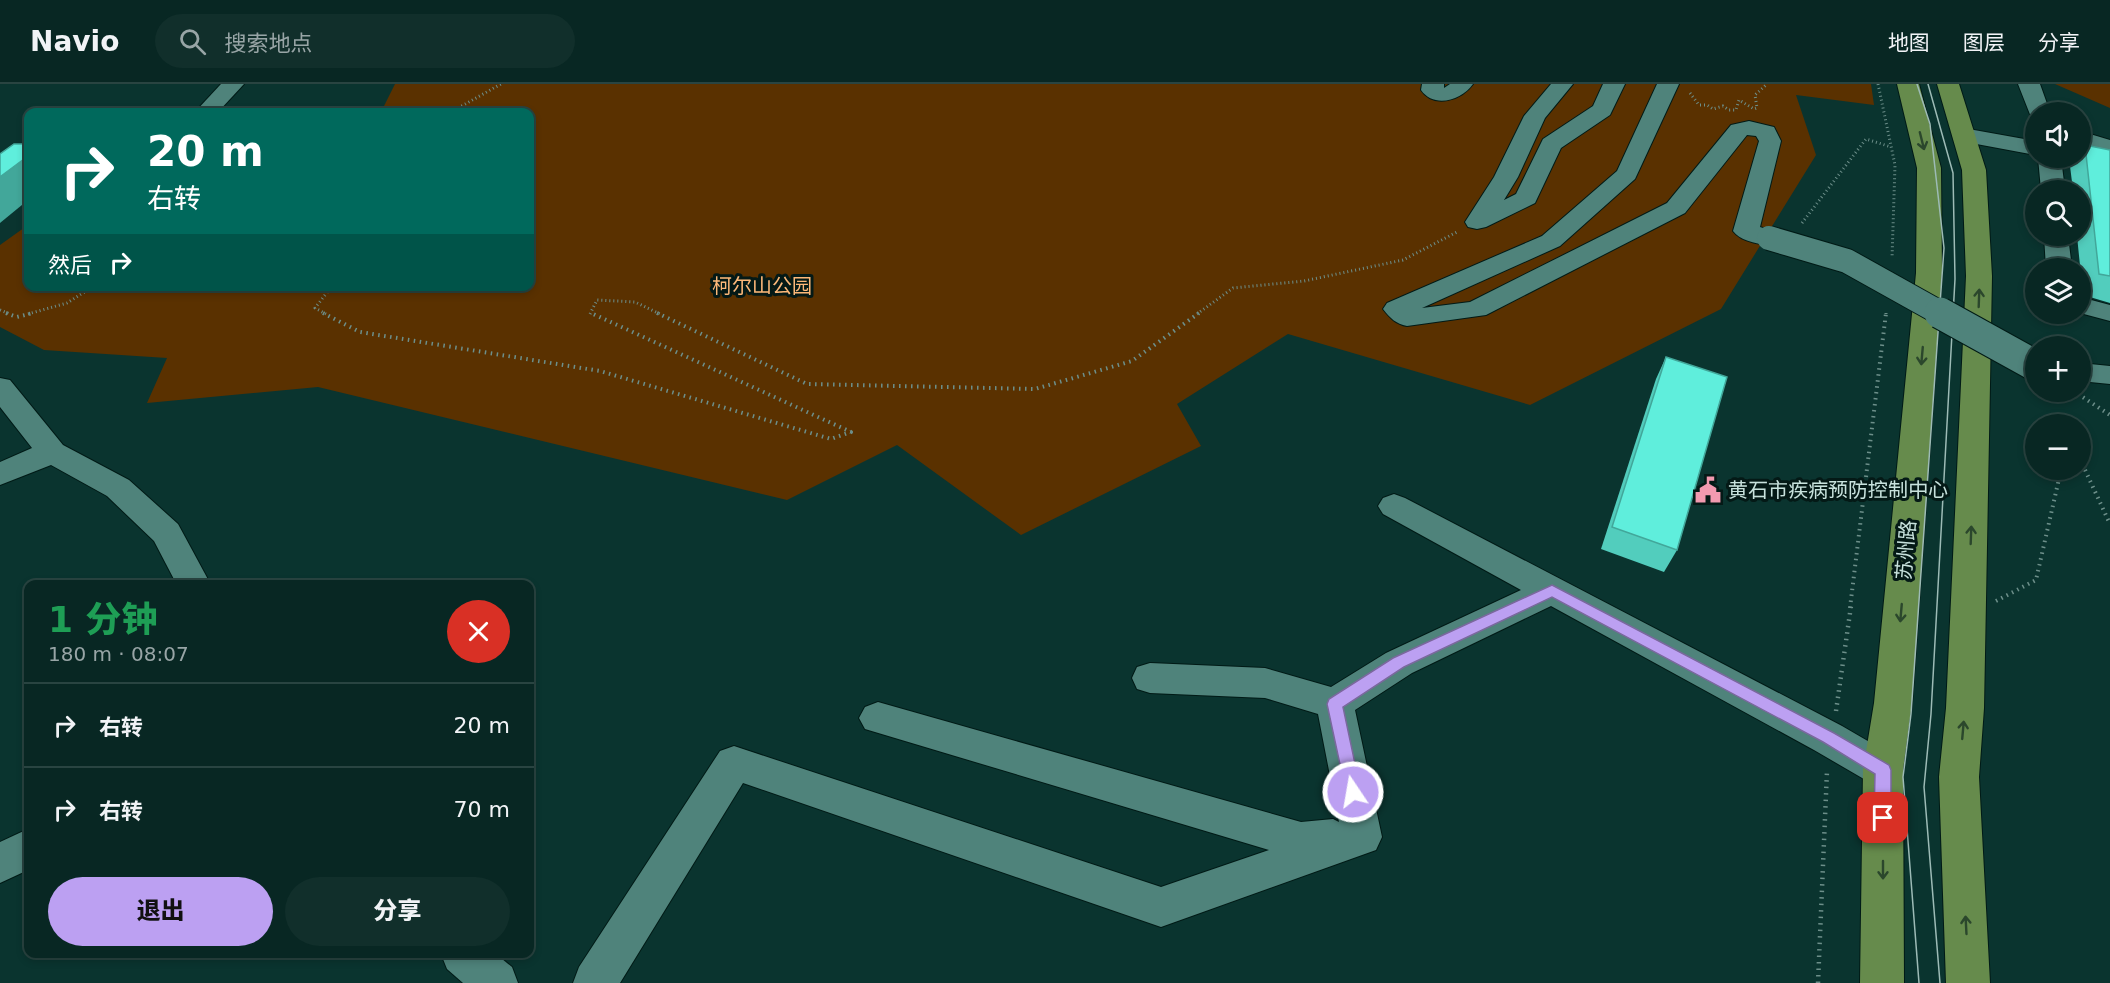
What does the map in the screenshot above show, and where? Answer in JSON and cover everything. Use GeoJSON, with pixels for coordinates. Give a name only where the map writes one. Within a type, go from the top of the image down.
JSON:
{"type":"FeatureCollection","features":[{"type":"Feature","properties":{"kind":"main road","name":"苏州路"},"geometry":{"type":"LineString","coordinates":[[1882,983],[1883,770],[1893,703],[1929,273],[1929,168],[1908,84]]}},
{"type":"Feature","properties":{"kind":"main road"},"geometry":{"type":"LineString","coordinates":[[1948,84],[1974,170],[1979,276],[1965,708],[1959,777],[1968,983]]}},
{"type":"Feature","properties":{"kind":"street"},"geometry":{"type":"LineString","coordinates":[[210,108],[233,84]]}},
{"type":"Feature","properties":{"kind":"street"},"geometry":{"type":"LineString","coordinates":[[1433,84],[1432,90],[1438,94],[1445,94],[1453,93],[1462,84]]}},
{"type":"Feature","properties":{"kind":"street"},"geometry":{"type":"LineString","coordinates":[[1477,222],[1506,177],[1535,116],[1562,84]]}},
{"type":"Feature","properties":{"kind":"street"},"geometry":{"type":"LineString","coordinates":[[1477,222],[1526,198],[1551,144],[1602,110],[1614,84]]}},
{"type":"Feature","properties":{"kind":"street"},"geometry":{"type":"LineString","coordinates":[[2029,84],[2035,102]]}},
{"type":"Feature","properties":{"kind":"street"},"geometry":{"type":"LineString","coordinates":[[1665,90],[1627,174],[1551,241],[1397,309],[1407,318],[1476,309],[1676,208],[1739,130],[1761,129],[1767,132],[1770,141],[1746,231],[1847,261],[2025,360]]}},
{"type":"Feature","properties":{"kind":"street"},"geometry":{"type":"LineString","coordinates":[[1963,135],[2025,146]]}},
{"type":"Feature","properties":{"kind":"street"},"geometry":{"type":"LineString","coordinates":[[2091,142],[2110,148]]}},
{"type":"Feature","properties":{"kind":"street"},"geometry":{"type":"LineString","coordinates":[[2091,161],[2110,164]]}},
{"type":"Feature","properties":{"kind":"street"},"geometry":{"type":"LineString","coordinates":[[2091,308],[2110,313]]}},
{"type":"Feature","properties":{"kind":"street"},"geometry":{"type":"LineString","coordinates":[[2091,373],[2110,375]]}},
{"type":"Feature","properties":{"kind":"street"},"geometry":{"type":"LineString","coordinates":[[0,387],[52,452],[118,488],[166,533],[191,580]]}},
{"type":"Feature","properties":{"kind":"street"},"geometry":{"type":"LineString","coordinates":[[0,474],[52,452]]}},
{"type":"Feature","properties":{"kind":"street"},"geometry":{"type":"LineString","coordinates":[[1394,506],[1828,738],[1883,770]]}},
{"type":"Feature","properties":{"kind":"street"},"geometry":{"type":"LineString","coordinates":[[1150,678],[1265,683],[1335,704],[1399,663],[1552,590]]}},
{"type":"Feature","properties":{"kind":"street"},"geometry":{"type":"LineString","coordinates":[[1335,704],[1362,837]]}},
{"type":"Feature","properties":{"kind":"street"},"geometry":{"type":"LineString","coordinates":[[878,718],[1300,841],[1362,837]]}},
{"type":"Feature","properties":{"kind":"street"},"geometry":{"type":"LineString","coordinates":[[595,983],[734,763],[1161,907],[1362,837]]}},
{"type":"Feature","properties":{"kind":"street"},"geometry":{"type":"LineString","coordinates":[[0,864],[24,850]]}},
{"type":"Feature","properties":{"kind":"street"},"geometry":{"type":"LineString","coordinates":[[468,958],[496,983]]}},
{"type":"Feature","properties":{"kind":"path"},"geometry":{"type":"LineString","coordinates":[[459,108],[501,84]]}},
{"type":"Feature","properties":{"kind":"path"},"geometry":{"type":"LineString","coordinates":[[1665,90],[1685,97],[1691,92],[1699,105],[1707,105],[1713,109],[1723,106],[1729,110],[1736,110],[1739,100],[1754,109],[1757,108],[1755,95],[1767,84]]}},
{"type":"Feature","properties":{"kind":"path"},"geometry":{"type":"LineString","coordinates":[[1878,84],[1895,165],[1891,269]]}},
{"type":"Feature","properties":{"kind":"path"},"geometry":{"type":"LineString","coordinates":[[1768,238],[1793,235],[1866,139],[1891,147]]}},
{"type":"Feature","properties":{"kind":"path"},"geometry":{"type":"LineString","coordinates":[[328,291],[315,308],[360,332],[600,371],[831,439],[850,432],[590,315],[597,300],[635,302],[807,384],[1035,389],[1132,361],[1233,288],[1304,281],[1403,260],[1477,222]]}},
{"type":"Feature","properties":{"kind":"path"},"geometry":{"type":"LineString","coordinates":[[0,310],[17,317],[67,303],[86,291]]}},
{"type":"Feature","properties":{"kind":"path"},"geometry":{"type":"LineString","coordinates":[[1818,983],[1828,738],[1840,694],[1887,305]]}},
{"type":"Feature","properties":{"kind":"path"},"geometry":{"type":"LineString","coordinates":[[2090,402],[2110,415]]}},
{"type":"Feature","properties":{"kind":"path"},"geometry":{"type":"LineString","coordinates":[[1968,617],[2036,580],[2059,480]]}},
{"type":"Feature","properties":{"kind":"path"},"geometry":{"type":"LineString","coordinates":[[2090,480],[2110,524]]}},
{"type":"Feature","properties":{"kind":"green space","name":"柯尔山公园"},"geometry":{"type":"Polygon","coordinates":[[[395,84],[1871,84],[1874,105],[1796,95],[1816,155],[1721,309],[1530,405],[1288,334],[1177,404],[1201,446],[1021,535],[897,445],[787,500],[318,387],[147,403],[167,358],[44,350],[0,327],[0,245],[24,228],[24,291],[534,291],[534,108],[383,108],[395,84]]]}},
{"type":"Feature","properties":{"kind":"green space"},"geometry":{"type":"Polygon","coordinates":[[[2055,84],[2110,84],[2110,108],[2055,84]]]}},
{"type":"Feature","properties":{"kind":"building"},"geometry":{"type":"Polygon","coordinates":[[[14,144],[24,144],[24,159],[0,177],[0,154],[14,144]]]}},
{"type":"Feature","properties":{"kind":"building"},"geometry":{"type":"Polygon","coordinates":[[[2091,146],[2110,150],[2110,276],[2099,274],[2091,180],[2089,180],[2087,168],[2091,168],[2091,146]]]}},
{"type":"Feature","properties":{"kind":"building"},"geometry":{"type":"Polygon","coordinates":[[[1666,357],[1727,377],[1677,550],[1612,527],[1666,357]]]}},
{"type":"Feature","properties":{"kind":"tram line"},"geometry":{"type":"LineString","coordinates":[[1917,84],[1930,124],[1944,248],[1911,714],[1903,777],[1919,983]]}},
{"type":"Feature","properties":{"kind":"tram line"},"geometry":{"type":"LineString","coordinates":[[1928,84],[1953,173],[1955,279],[1931,714],[1924,787],[1940,983]]}},
{"type":"Feature","properties":{"kind":"place","name":"黄石市疾病预防控制中心"},"geometry":{"type":"Point","coordinates":[1708,490]}},
{"type":"Feature","properties":{"kind":"route"},"geometry":{"type":"LineString","coordinates":[[1353,792],[1335,704],[1399,663],[1552,590],[1828,738],[1883,770],[1883,818]]}}]}
